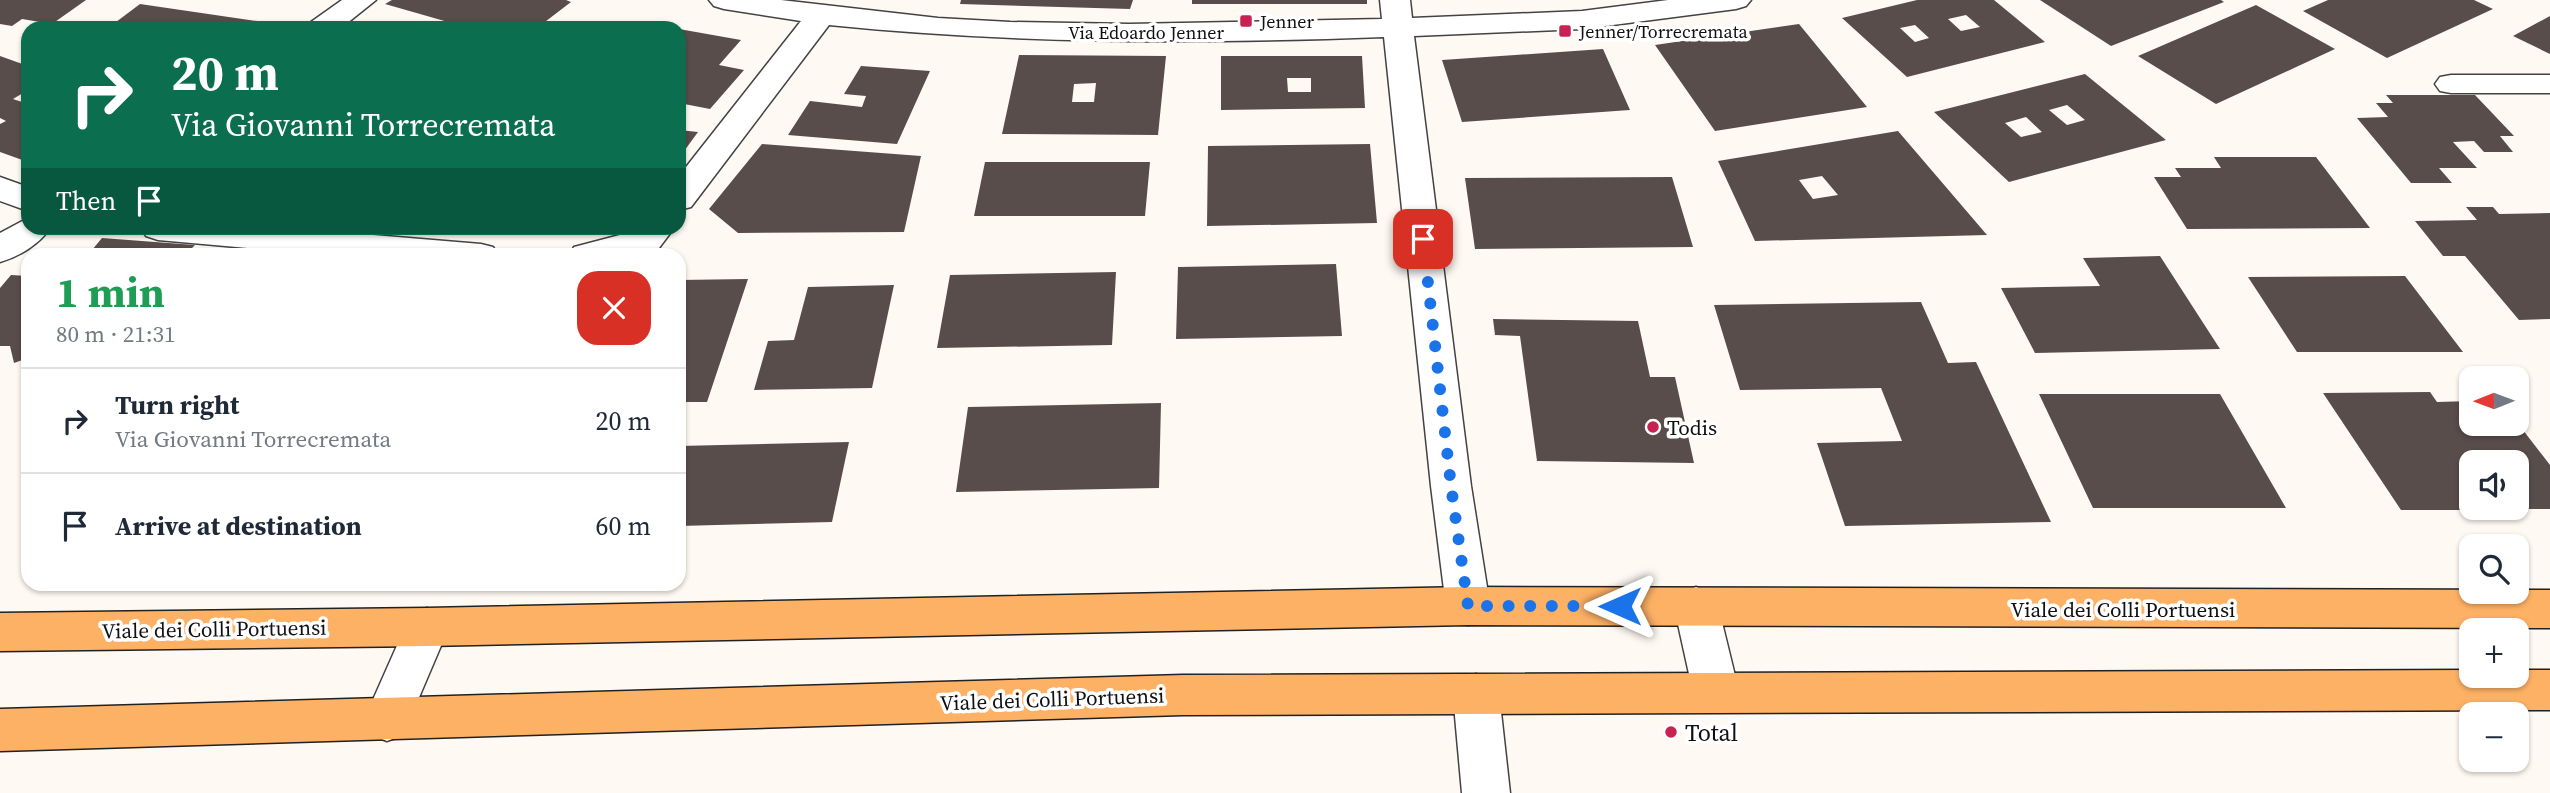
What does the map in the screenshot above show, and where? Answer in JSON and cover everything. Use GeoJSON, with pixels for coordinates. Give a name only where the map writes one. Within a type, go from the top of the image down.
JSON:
{"type":"FeatureCollection","features":[{"type":"Feature","properties":{"kind":"main road","name":"Viale dei Colli Portuensi"},"geometry":{"type":"LineString","coordinates":[[0,632],[427,627],[1468,606],[2550,609]]}},
{"type":"Feature","properties":{"kind":"main road","name":"Viale dei Colli Portuensi"},"geometry":{"type":"LineString","coordinates":[[0,730],[1183,695],[2550,690]]}},
{"type":"Feature","properties":{"kind":"street"},"geometry":{"type":"LineString","coordinates":[[332,21],[361,0]]}},
{"type":"Feature","properties":{"kind":"street","name":"Via Edoardo Jenner"},"geometry":{"type":"LineString","coordinates":[[724,0],[821,15],[973,29],[1158,33],[1397,14],[1582,20],[1736,0]]}},
{"type":"Feature","properties":{"kind":"street"},"geometry":{"type":"LineString","coordinates":[[1158,33],[1163,0]]}},
{"type":"Feature","properties":{"kind":"street"},"geometry":{"type":"LineString","coordinates":[[1397,14],[1451,486],[1468,606]]}},
{"type":"Feature","properties":{"kind":"street"},"geometry":{"type":"LineString","coordinates":[[686,190],[821,15]]}},
{"type":"Feature","properties":{"kind":"street"},"geometry":{"type":"LineString","coordinates":[[2451,85],[2550,84]]}},
{"type":"Feature","properties":{"kind":"street"},"geometry":{"type":"LineString","coordinates":[[0,188],[21,197]]}},
{"type":"Feature","properties":{"kind":"street"},"geometry":{"type":"LineString","coordinates":[[0,250],[22,235]]}},
{"type":"Feature","properties":{"kind":"street"},"geometry":{"type":"LineString","coordinates":[[239,235],[389,248]]}},
{"type":"Feature","properties":{"kind":"street"},"geometry":{"type":"LineString","coordinates":[[617,248],[648,240],[652,235]]}},
{"type":"Feature","properties":{"kind":"street"},"geometry":{"type":"LineString","coordinates":[[1696,606],[1716,692]]}},
{"type":"Feature","properties":{"kind":"street"},"geometry":{"type":"LineString","coordinates":[[387,720],[427,627]]}},
{"type":"Feature","properties":{"kind":"street"},"geometry":{"type":"LineString","coordinates":[[1476,694],[1486,793]]}},
{"type":"Feature","properties":{"kind":"building"},"geometry":{"type":"Polygon","coordinates":[[[0,0],[86,0],[56,21],[22,19],[12,26],[0,24],[0,0]]]}},
{"type":"Feature","properties":{"kind":"building"},"geometry":{"type":"Polygon","coordinates":[[[392,0],[571,2],[546,21],[444,21],[385,4],[392,0]]]}},
{"type":"Feature","properties":{"kind":"building"},"geometry":{"type":"Polygon","coordinates":[[[961,0],[1133,0],[1130,9],[960,4],[961,0]]]}},
{"type":"Feature","properties":{"kind":"building"},"geometry":{"type":"Polygon","coordinates":[[[1192,0],[1367,0],[1367,4],[1192,4],[1192,0]]]}},
{"type":"Feature","properties":{"kind":"building"},"geometry":{"type":"Polygon","coordinates":[[[1917,0],[1994,0],[2045,42],[1907,77],[1842,18],[1917,0]],[[1966,15],[1948,19],[1961,31],[1980,27],[1966,15]],[[1915,25],[1900,28],[1915,42],[1929,38],[1915,25]]]}},
{"type":"Feature","properties":{"kind":"building"},"geometry":{"type":"Polygon","coordinates":[[[2040,0],[2221,0],[2224,2],[2111,46],[2040,0]]]}},
{"type":"Feature","properties":{"kind":"building"},"geometry":{"type":"Polygon","coordinates":[[[2328,0],[2474,0],[2493,9],[2387,58],[2303,11],[2328,0]]]}},
{"type":"Feature","properties":{"kind":"building"},"geometry":{"type":"Polygon","coordinates":[[[140,4],[257,21],[117,21],[140,4]]]}},
{"type":"Feature","properties":{"kind":"building"},"geometry":{"type":"Polygon","coordinates":[[[2256,5],[2335,49],[2216,104],[2138,56],[2256,5]]]}},
{"type":"Feature","properties":{"kind":"building"},"geometry":{"type":"Polygon","coordinates":[[[2550,16],[2550,54],[2513,36],[2550,16]]]}},
{"type":"Feature","properties":{"kind":"building"},"geometry":{"type":"Polygon","coordinates":[[[1799,24],[1867,107],[1715,131],[1655,45],[1799,24]]]}},
{"type":"Feature","properties":{"kind":"building"},"geometry":{"type":"Polygon","coordinates":[[[686,30],[741,40],[719,65],[744,70],[710,109],[686,104],[686,30]]]}},
{"type":"Feature","properties":{"kind":"building"},"geometry":{"type":"Polygon","coordinates":[[[1603,49],[1630,110],[1462,122],[1442,60],[1603,49]]]}},
{"type":"Feature","properties":{"kind":"building"},"geometry":{"type":"Polygon","coordinates":[[[1019,55],[1166,56],[1158,135],[1002,134],[1019,55]],[[1096,83],[1074,84],[1072,102],[1094,102],[1096,83]]]}},
{"type":"Feature","properties":{"kind":"building"},"geometry":{"type":"Polygon","coordinates":[[[0,56],[21,64],[21,94],[13,99],[21,102],[21,160],[0,152],[0,124],[6,121],[0,118],[0,56]]]}},
{"type":"Feature","properties":{"kind":"building"},"geometry":{"type":"Polygon","coordinates":[[[1221,56],[1362,56],[1365,108],[1221,110],[1221,56]],[[1287,78],[1288,92],[1311,92],[1311,78],[1287,78]]]}},
{"type":"Feature","properties":{"kind":"building"},"geometry":{"type":"Polygon","coordinates":[[[861,66],[930,71],[897,144],[788,135],[810,101],[862,107],[866,96],[844,94],[861,66]]]}},
{"type":"Feature","properties":{"kind":"building"},"geometry":{"type":"Polygon","coordinates":[[[2085,74],[2166,140],[2009,182],[1934,112],[2085,74]],[[2067,105],[2049,110],[2067,125],[2085,120],[2067,105]],[[2026,117],[2005,123],[2021,137],[2042,132],[2026,117]]]}},
{"type":"Feature","properties":{"kind":"building"},"geometry":{"type":"Polygon","coordinates":[[[2386,95],[2475,95],[2514,136],[2500,136],[2513,152],[2484,152],[2474,141],[2453,142],[2477,168],[2439,168],[2452,183],[2411,183],[2357,118],[2388,117],[2376,103],[2393,103],[2386,95]]]}},
{"type":"Feature","properties":{"kind":"building"},"geometry":{"type":"Polygon","coordinates":[[[686,131],[698,132],[686,148],[686,131]]]}},
{"type":"Feature","properties":{"kind":"building"},"geometry":{"type":"Polygon","coordinates":[[[1898,131],[1987,235],[1755,241],[1718,161],[1898,131]],[[1822,176],[1799,180],[1813,199],[1838,195],[1822,176]]]}},
{"type":"Feature","properties":{"kind":"building"},"geometry":{"type":"Polygon","coordinates":[[[762,144],[921,156],[904,232],[738,233],[709,209],[762,144]]]}},
{"type":"Feature","properties":{"kind":"building"},"geometry":{"type":"Polygon","coordinates":[[[1370,144],[1377,223],[1207,226],[1208,146],[1370,144]]]}},
{"type":"Feature","properties":{"kind":"building"},"geometry":{"type":"Polygon","coordinates":[[[2214,157],[2316,157],[2370,228],[2187,229],[2154,177],[2181,177],[2175,168],[2221,168],[2214,157]]]}},
{"type":"Feature","properties":{"kind":"building"},"geometry":{"type":"Polygon","coordinates":[[[985,162],[1150,162],[1145,216],[974,216],[985,162]]]}},
{"type":"Feature","properties":{"kind":"building"},"geometry":{"type":"Polygon","coordinates":[[[1672,177],[1693,247],[1475,249],[1465,178],[1672,177]]]}},
{"type":"Feature","properties":{"kind":"building"},"geometry":{"type":"Polygon","coordinates":[[[2466,207],[2493,207],[2499,214],[2550,213],[2550,319],[2519,320],[2465,256],[2443,256],[2415,221],[2477,220],[2466,207]]]}},
{"type":"Feature","properties":{"kind":"building"},"geometry":{"type":"Polygon","coordinates":[[[102,238],[195,245],[192,248],[94,248],[102,238]]]}},
{"type":"Feature","properties":{"kind":"building"},"geometry":{"type":"Polygon","coordinates":[[[2160,256],[2220,349],[2035,353],[2001,288],[2100,286],[2083,258],[2160,256]]]}},
{"type":"Feature","properties":{"kind":"building"},"geometry":{"type":"Polygon","coordinates":[[[1336,264],[1342,336],[1176,339],[1178,267],[1336,264]]]}},
{"type":"Feature","properties":{"kind":"building"},"geometry":{"type":"Polygon","coordinates":[[[1116,272],[1112,345],[937,348],[950,275],[1116,272]]]}},
{"type":"Feature","properties":{"kind":"building"},"geometry":{"type":"Polygon","coordinates":[[[11,275],[21,276],[21,360],[14,363],[10,346],[0,346],[0,288],[11,275]]]}},
{"type":"Feature","properties":{"kind":"building"},"geometry":{"type":"Polygon","coordinates":[[[2405,276],[2463,352],[2297,352],[2248,277],[2405,276]]]}},
{"type":"Feature","properties":{"kind":"building"},"geometry":{"type":"Polygon","coordinates":[[[748,279],[707,402],[686,402],[686,280],[748,279]]]}},
{"type":"Feature","properties":{"kind":"building"},"geometry":{"type":"Polygon","coordinates":[[[894,285],[872,388],[754,390],[768,341],[794,340],[808,287],[894,285]]]}},
{"type":"Feature","properties":{"kind":"building"},"geometry":{"type":"Polygon","coordinates":[[[1921,302],[1948,363],[1976,362],[2051,522],[1845,526],[1817,443],[1902,441],[1881,388],[1740,390],[1714,305],[1921,302]]]}},
{"type":"Feature","properties":{"kind":"building"},"geometry":{"type":"Polygon","coordinates":[[[1493,319],[1638,321],[1650,377],[1675,377],[1694,463],[1537,461],[1520,336],[1495,335],[1493,319]]]}},
{"type":"Feature","properties":{"kind":"building"},"geometry":{"type":"Polygon","coordinates":[[[2430,392],[2437,402],[2459,401],[2459,436],[2528,436],[2550,465],[2550,509],[2529,509],[2529,450],[2459,450],[2459,510],[2401,510],[2323,393],[2430,392]]]}},
{"type":"Feature","properties":{"kind":"building"},"geometry":{"type":"Polygon","coordinates":[[[2039,394],[2220,394],[2286,508],[2093,508],[2039,394]]]}},
{"type":"Feature","properties":{"kind":"building"},"geometry":{"type":"Polygon","coordinates":[[[1161,403],[1159,488],[956,492],[968,407],[1161,403]]]}},
{"type":"Feature","properties":{"kind":"building"},"geometry":{"type":"Polygon","coordinates":[[[849,442],[832,522],[686,526],[686,446],[849,442]]]}},
{"type":"Feature","properties":{"kind":"place","name":"Jenner"},"geometry":{"type":"Point","coordinates":[1246,21]}},
{"type":"Feature","properties":{"kind":"place","name":"Jenner/Torrecremata"},"geometry":{"type":"Point","coordinates":[1565,31]}},
{"type":"Feature","properties":{"kind":"place","name":"Todis"},"geometry":{"type":"Point","coordinates":[1653,427]}},
{"type":"Feature","properties":{"kind":"place","name":"Total"},"geometry":{"type":"Point","coordinates":[1671,732]}},
{"type":"Feature","properties":{"kind":"route"},"geometry":{"type":"LineString","coordinates":[[1423,239],[1451,486],[1468,606],[1620,606]]}}]}
